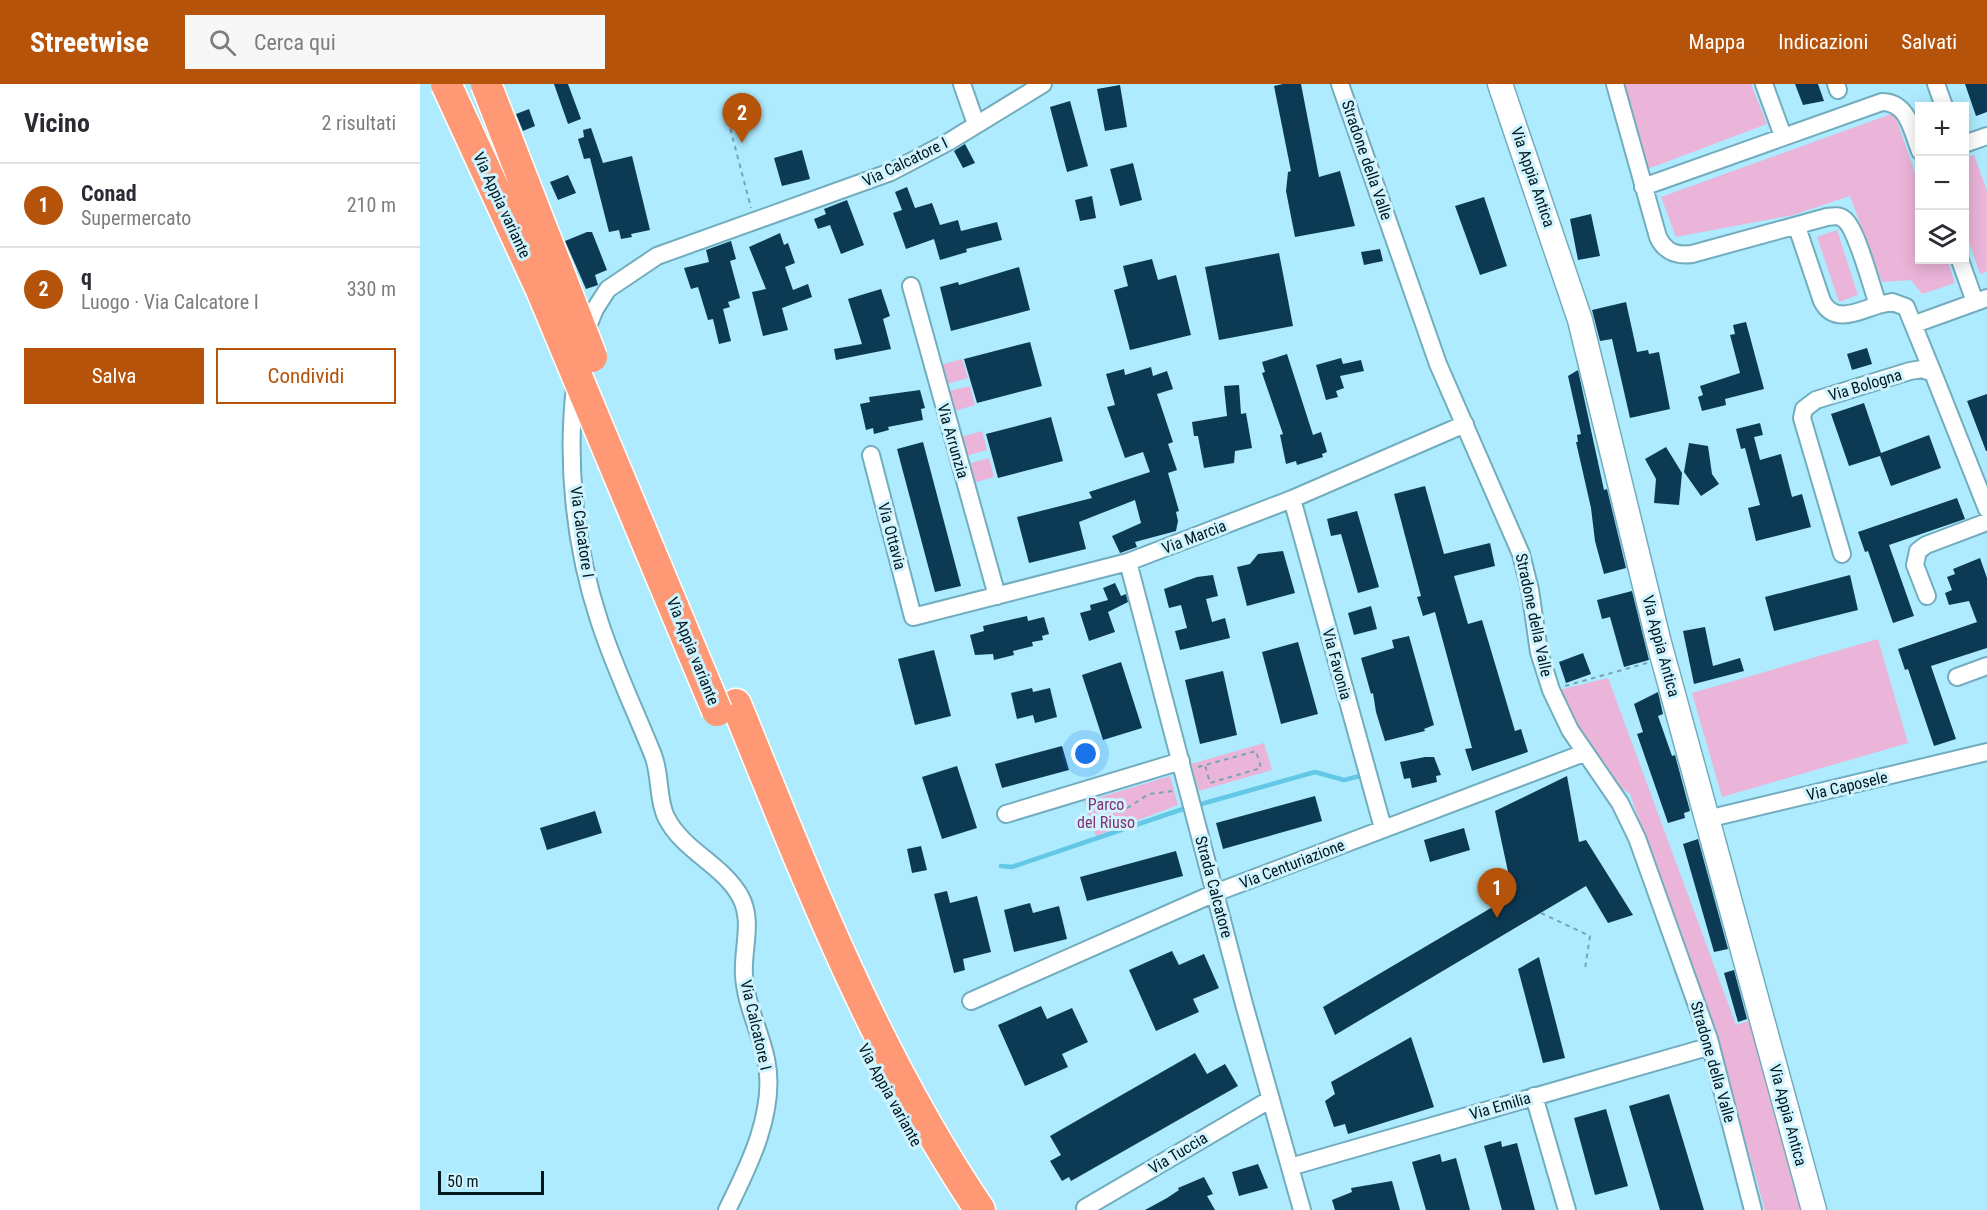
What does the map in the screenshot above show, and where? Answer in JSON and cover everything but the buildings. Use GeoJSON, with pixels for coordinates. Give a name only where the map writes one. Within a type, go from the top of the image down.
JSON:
{"type":"FeatureCollection","features":[{"type":"Feature","properties":{"kind":"highway","name":"Via Appia variante"},"geometry":{"type":"LineString","coordinates":[[446,84],[546,301],[847,973],[908,1092],[980,1210]]}},
{"type":"Feature","properties":{"kind":"highway","name":"Via Appia variante"},"geometry":{"type":"LineString","coordinates":[[486,84],[831,980],[889,1095],[957,1210]]}},
{"type":"Feature","properties":{"kind":"street"},"geometry":{"type":"LineString","coordinates":[[962,84],[976,124]]}},
{"type":"Feature","properties":{"kind":"street","name":"Via Calcatore I"},"geometry":{"type":"LineString","coordinates":[[727,1210],[753,1153],[765,1106],[768,1083],[766,1060],[749,1006],[744,978],[746,915],[743,903],[731,884],[686,843],[665,814],[657,766],[608,647],[588,582],[578,526],[573,439],[574,396],[581,348],[595,309],[608,289],[657,256],[754,219],[891,172],[937,149],[1043,84]]}},
{"type":"Feature","properties":{"kind":"street","name":"Stradone della Valle"},"geometry":{"type":"LineString","coordinates":[[1340,84],[1426,332],[1521,554],[1530,590],[1539,652],[1551,690],[1566,723],[1584,753],[1609,785],[1632,827],[1711,1046],[1753,1210]]}},
{"type":"Feature","properties":{"kind":"street","name":"Via Appia Antica"},"geometry":{"type":"LineString","coordinates":[[1500,84],[1578,313],[1663,658],[1814,1210]]}},
{"type":"Feature","properties":{"kind":"street"},"geometry":{"type":"LineString","coordinates":[[1615,84],[1660,243],[1676,254],[1692,254],[1833,216],[1847,221],[1854,232],[1878,305]]}},
{"type":"Feature","properties":{"kind":"street"},"geometry":{"type":"LineString","coordinates":[[1764,84],[1783,136]]}},
{"type":"Feature","properties":{"kind":"street"},"geometry":{"type":"LineString","coordinates":[[1936,84],[1943,102]]}},
{"type":"Feature","properties":{"kind":"street"},"geometry":{"type":"LineString","coordinates":[[1643,187],[1877,104],[1891,103],[1907,117],[1915,138]]}},
{"type":"Feature","properties":{"kind":"street"},"geometry":{"type":"LineString","coordinates":[[1969,143],[1986,141]]}},
{"type":"Feature","properties":{"kind":"street"},"geometry":{"type":"LineString","coordinates":[[1797,227],[1822,301],[1829,310],[1845,315],[1892,302],[1903,304],[1915,324],[1933,373],[1981,472],[1987,508]]}},
{"type":"Feature","properties":{"kind":"street"},"geometry":{"type":"LineString","coordinates":[[1915,324],[1981,300],[1962,264]]}},
{"type":"Feature","properties":{"kind":"street","name":"Via Arrunzia"},"geometry":{"type":"LineString","coordinates":[[911,286],[997,596]]}},
{"type":"Feature","properties":{"kind":"street","name":"Via Bologna"},"geometry":{"type":"LineString","coordinates":[[1842,554],[1803,422],[1804,409],[1816,400],[1910,371],[1922,369],[1933,373]]}},
{"type":"Feature","properties":{"kind":"street","name":"Via Marcia"},"geometry":{"type":"LineString","coordinates":[[913,618],[1128,562],[1292,499],[1465,424]]}},
{"type":"Feature","properties":{"kind":"street","name":"Via Ottavia"},"geometry":{"type":"LineString","coordinates":[[871,455],[913,618]]}},
{"type":"Feature","properties":{"kind":"street","name":"Via Favonia"},"geometry":{"type":"LineString","coordinates":[[1292,499],[1383,828]]}},
{"type":"Feature","properties":{"kind":"street"},"geometry":{"type":"LineString","coordinates":[[1927,596],[1915,565],[1918,551],[1926,545],[1987,522]]}},
{"type":"Feature","properties":{"kind":"street","name":"Strada Calcatore"},"geometry":{"type":"LineString","coordinates":[[1128,562],[1215,893],[1302,1210]]}},
{"type":"Feature","properties":{"kind":"street"},"geometry":{"type":"LineString","coordinates":[[1957,677],[1987,666]]}},
{"type":"Feature","properties":{"kind":"street","name":"Via Centuriazione"},"geometry":{"type":"LineString","coordinates":[[971,1001],[1215,893],[1584,753]]}},
{"type":"Feature","properties":{"kind":"street","name":"Via Caposele"},"geometry":{"type":"LineString","coordinates":[[1707,819],[1987,753]]}},
{"type":"Feature","properties":{"kind":"street"},"geometry":{"type":"LineString","coordinates":[[1006,814],[1102,784],[1182,766]]}},
{"type":"Feature","properties":{"kind":"street","name":"Via Emilia"},"geometry":{"type":"LineString","coordinates":[[1290,1167],[1711,1046]]}},
{"type":"Feature","properties":{"kind":"street"},"geometry":{"type":"LineString","coordinates":[[1534,1096],[1567,1210]]}},
{"type":"Feature","properties":{"kind":"street","name":"Via Tuccia"},"geometry":{"type":"LineString","coordinates":[[1085,1208],[1271,1099]]}},
{"type":"Feature","properties":{"kind":"path"},"geometry":{"type":"LineString","coordinates":[[728,120],[754,219]]}},
{"type":"Feature","properties":{"kind":"path"},"geometry":{"type":"LineString","coordinates":[[1551,690],[1663,658]]}},
{"type":"Feature","properties":{"kind":"path"},"geometry":{"type":"LineString","coordinates":[[1182,766],[1205,765],[1256,751],[1261,768],[1210,783],[1205,765]]}},
{"type":"Feature","properties":{"kind":"path"},"geometry":{"type":"LineString","coordinates":[[1102,784],[1108,805],[1121,812],[1149,794],[1191,800]]}},
{"type":"Feature","properties":{"kind":"path"},"geometry":{"type":"LineString","coordinates":[[1541,914],[1590,936],[1585,969]]}},
{"type":"Feature","properties":{"kind":"green space"},"geometry":{"type":"Polygon","coordinates":[[[1622,84],[1751,84],[1767,124],[1645,170],[1622,84]]]}},
{"type":"Feature","properties":{"kind":"green space"},"geometry":{"type":"Polygon","coordinates":[[[1894,113],[1915,173],[1915,264],[1948,264],[1955,283],[1922,294],[1911,280],[1882,282],[1850,196],[1793,215],[1676,237],[1661,197],[1894,113]]]}},
{"type":"Feature","properties":{"kind":"green space"},"geometry":{"type":"Polygon","coordinates":[[[1974,155],[1987,191],[1987,271],[1980,274],[1969,242],[1969,157],[1974,155]]]}},
{"type":"Feature","properties":{"kind":"green space"},"geometry":{"type":"Polygon","coordinates":[[[1837,230],[1858,295],[1839,302],[1817,237],[1837,230]]]}},
{"type":"Feature","properties":{"kind":"green space"},"geometry":{"type":"Polygon","coordinates":[[[962,359],[968,378],[947,384],[941,365],[962,359]]]}},
{"type":"Feature","properties":{"kind":"green space"},"geometry":{"type":"Polygon","coordinates":[[[970,386],[975,405],[954,411],[949,391],[970,386]]]}},
{"type":"Feature","properties":{"kind":"green space"},"geometry":{"type":"Polygon","coordinates":[[[982,431],[987,450],[966,456],[961,437],[982,431]]]}},
{"type":"Feature","properties":{"kind":"green space"},"geometry":{"type":"Polygon","coordinates":[[[989,458],[994,477],[973,483],[968,464],[989,458]]]}},
{"type":"Feature","properties":{"kind":"green space"},"geometry":{"type":"Polygon","coordinates":[[[1878,639],[1908,743],[1722,797],[1692,693],[1878,639]]]}},
{"type":"Feature","properties":{"kind":"green space"},"geometry":{"type":"Polygon","coordinates":[[[1608,678],[1736,1025],[1752,1020],[1804,1210],[1765,1210],[1724,1064],[1630,794],[1617,785],[1596,761],[1559,690],[1608,678]]]}},
{"type":"Feature","properties":{"kind":"green space"},"geometry":{"type":"Polygon","coordinates":[[[1264,743],[1272,770],[1199,791],[1191,764],[1264,743]]]}},
{"type":"Feature","properties":{"kind":"green space","name":"Parco del Riuso"},"geometry":{"type":"Polygon","coordinates":[[[1170,776],[1178,805],[1096,836],[1084,802],[1170,776]]]}},
{"type":"Feature","properties":{"kind":"waterway"},"geometry":{"type":"LineString","coordinates":[[1001,866],[1012,867],[1180,810],[1315,772],[1344,780],[1360,776]]}},
{"type":"Feature","properties":{"kind":"place","name":"q"},"geometry":{"type":"Point","coordinates":[742,143]}},
{"type":"Feature","properties":{"kind":"place","name":"Conad"},"geometry":{"type":"Point","coordinates":[1497,918]}}]}
